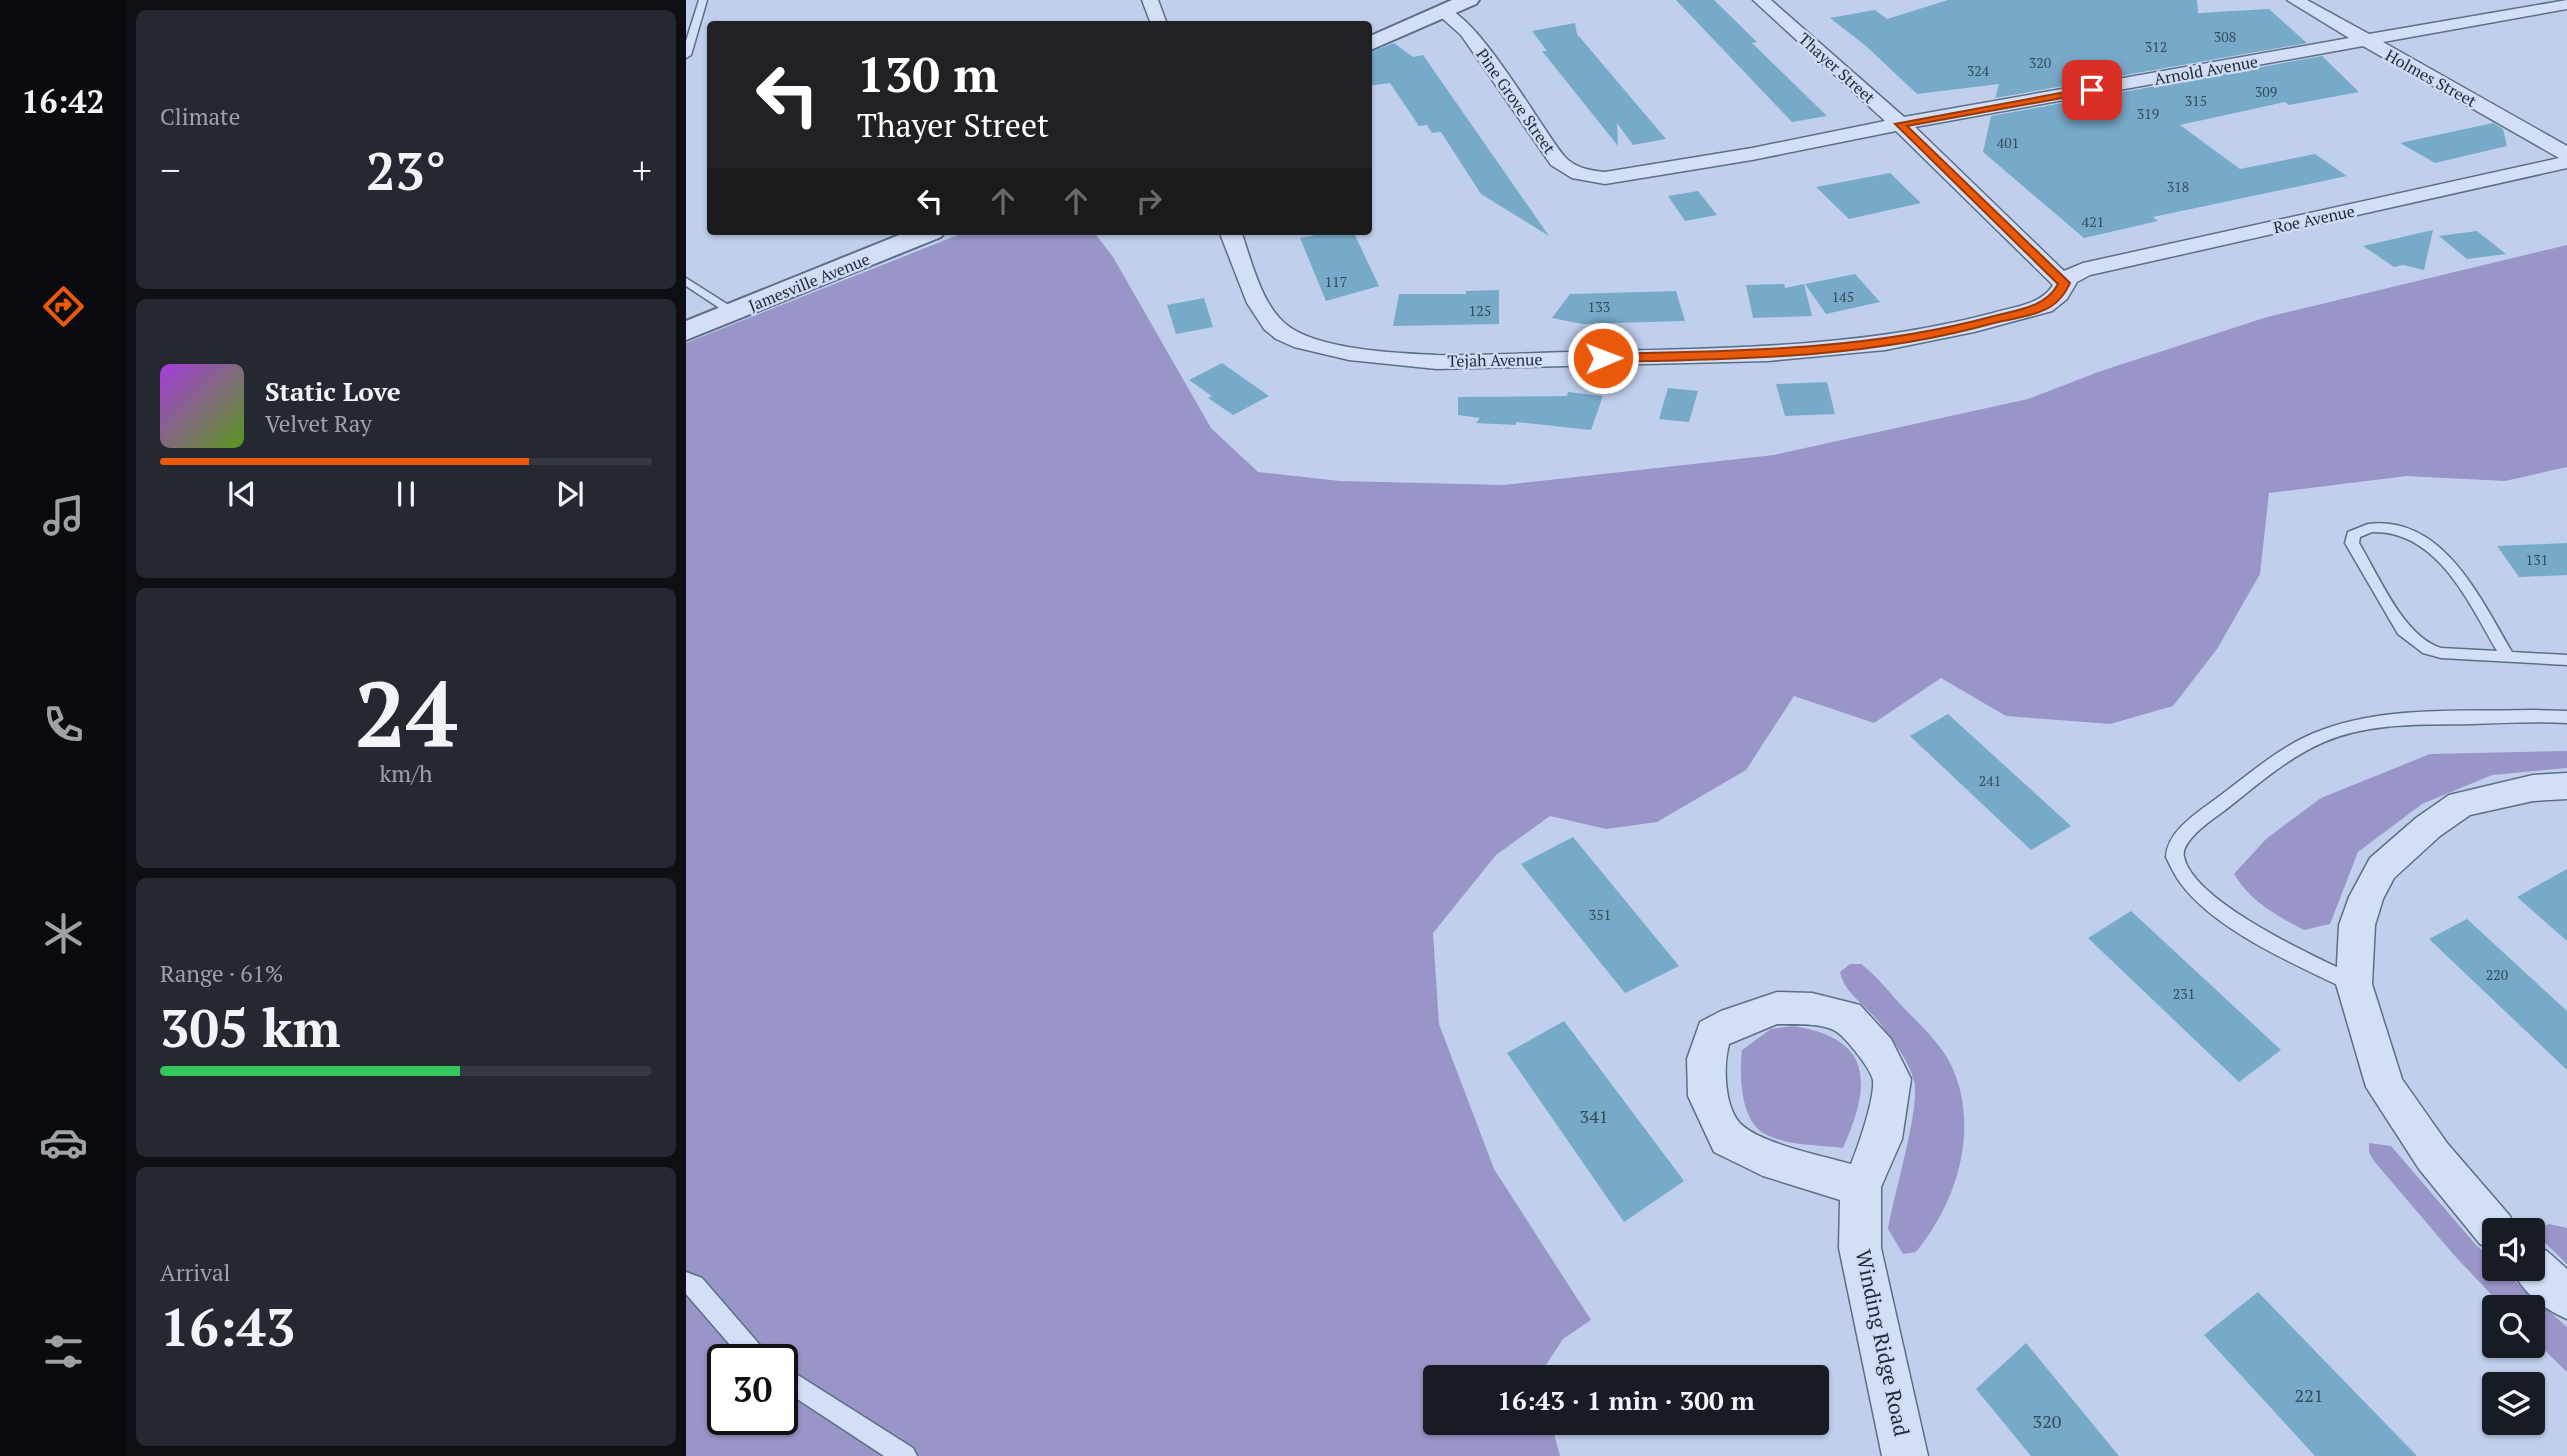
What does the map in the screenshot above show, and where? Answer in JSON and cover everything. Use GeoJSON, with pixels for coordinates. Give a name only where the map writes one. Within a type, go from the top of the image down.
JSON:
{"type":"FeatureCollection","features":[{"type":"Feature","properties":{"kind":"street"},"geometry":{"type":"LineString","coordinates":[[1150,0],[1158,21]]}},
{"type":"Feature","properties":{"kind":"street"},"geometry":{"type":"LineString","coordinates":[[1372,43],[1469,0]]}},
{"type":"Feature","properties":{"kind":"street","name":"Holmes Street"},"geometry":{"type":"LineString","coordinates":[[2295,0],[2567,154]]}},
{"type":"Feature","properties":{"kind":"street"},"geometry":{"type":"LineString","coordinates":[[1764,3],[1789,2]]}},
{"type":"Feature","properties":{"kind":"street","name":"Thayer Street"},"geometry":{"type":"LineString","coordinates":[[1764,3],[1900,124],[2064,283]]}},
{"type":"Feature","properties":{"kind":"street","name":"Arnold Avenue"},"geometry":{"type":"LineString","coordinates":[[1596,178],[1752,154],[1900,124],[2567,4]]}},
{"type":"Feature","properties":{"kind":"street","name":"Pine Grove Street"},"geometry":{"type":"LineString","coordinates":[[1443,11],[1467,31],[1558,161],[1565,168],[1596,178]]}},
{"type":"Feature","properties":{"kind":"street","name":"Roe Avenue"},"geometry":{"type":"LineString","coordinates":[[2064,283],[2083,270],[2567,162]]}},
{"type":"Feature","properties":{"kind":"street","name":"Jamesville Avenue"},"geometry":{"type":"LineString","coordinates":[[686,331],[922,235]]}},
{"type":"Feature","properties":{"kind":"street","name":"Tejah Avenue"},"geometry":{"type":"LineString","coordinates":[[1231,235],[1251,289],[1273,326],[1282,332],[1318,346],[1385,358],[1437,362],[1768,354],[1885,344],[1974,325],[2044,306],[2059,294],[2064,283]]}},
{"type":"Feature","properties":{"kind":"street"},"geometry":{"type":"LineString","coordinates":[[2485,1218],[2433,1156],[2385,1087],[2354,984],[2357,925],[2366,897],[2382,868],[2428,827],[2461,804],[2533,788],[2567,786]]}},
{"type":"Feature","properties":{"kind":"street","name":"Winding Ridge Road"},"geometry":{"type":"LineString","coordinates":[[1861,1187],[1763,1157],[1728,1139],[1707,1096],[1706,1059],[1713,1034],[1734,1023],[1777,1008],[1812,1009],[1847,1017],[1878,1051],[1892,1079],[1882,1139],[1861,1187],[1860,1248],[1905,1456]]}},
{"type":"Feature","properties":{"kind":"street"},"geometry":{"type":"LineString","coordinates":[[2545,1278],[2567,1298]]}},
{"type":"Feature","properties":{"kind":"lane"},"geometry":{"type":"LineString","coordinates":[[687,51],[697,24],[700,1]]}},
{"type":"Feature","properties":{"kind":"lane"},"geometry":{"type":"LineString","coordinates":[[686,25],[697,24]]}},
{"type":"Feature","properties":{"kind":"lane"},"geometry":{"type":"LineString","coordinates":[[686,281],[734,313]]}},
{"type":"Feature","properties":{"kind":"lane"},"geometry":{"type":"LineString","coordinates":[[2508,657],[2453,570],[2441,554],[2423,538],[2396,528],[2372,527],[2353,534],[2353,543],[2403,630],[2417,643],[2441,653],[2508,657],[2567,660]]}},
{"type":"Feature","properties":{"kind":"lane"},"geometry":{"type":"LineString","coordinates":[[2354,984],[2302,960],[2246,928],[2201,894],[2183,874],[2175,856],[2175,847],[2202,817],[2300,747],[2336,731],[2389,719],[2567,717]]}},
{"type":"Feature","properties":{"kind":"lane"},"geometry":{"type":"LineString","coordinates":[[686,1283],[694,1286],[744,1344]]}},
{"type":"Feature","properties":{"kind":"lane"},"geometry":{"type":"LineString","coordinates":[[798,1386],[905,1456]]}},
{"type":"Feature","properties":{"kind":"shaded area"},"geometry":{"type":"Polygon","coordinates":[[[958,235],[1096,235],[1113,257],[1211,428],[1258,472],[1340,481],[1504,485],[1774,455],[2028,399],[2101,371],[2267,317],[2567,245],[2567,467],[2505,481],[2407,476],[2269,493],[2260,574],[2217,649],[2173,706],[2110,724],[2006,716],[1941,678],[1874,723],[1794,696],[1746,770],[1657,822],[1606,829],[1550,816],[1496,855],[1433,933],[1439,1024],[1494,1169],[1591,1320],[1563,1339],[1546,1365],[1423,1365],[1423,1435],[1554,1435],[1560,1456],[686,1456],[686,343],[958,235]]]}},
{"type":"Feature","properties":{"kind":"shaded area"},"geometry":{"type":"Polygon","coordinates":[[[2567,751],[2567,768],[2492,775],[2422,804],[2358,852],[2330,924],[2304,930],[2256,900],[2234,874],[2266,839],[2321,798],[2430,754],[2567,751]]]}},
{"type":"Feature","properties":{"kind":"shaded area"},"geometry":{"type":"Polygon","coordinates":[[[1850,964],[1861,964],[1867,969],[1930,1035],[1948,1059],[1960,1091],[1964,1140],[1960,1164],[1943,1211],[1916,1252],[1903,1254],[1888,1229],[1914,1110],[1914,1081],[1909,1066],[1896,1045],[1842,980],[1840,972],[1850,964]]]}},
{"type":"Feature","properties":{"kind":"shaded area"},"geometry":{"type":"Polygon","coordinates":[[[1793,1026],[1819,1032],[1839,1041],[1852,1053],[1859,1068],[1859,1104],[1843,1148],[1776,1139],[1758,1129],[1746,1109],[1741,1085],[1742,1050],[1771,1029],[1793,1026]]]}},
{"type":"Feature","properties":{"kind":"shaded area"},"geometry":{"type":"Polygon","coordinates":[[[2369,1143],[2391,1146],[2482,1251],[2482,1281],[2515,1281],[2531,1295],[2492,1295],[2454,1255],[2369,1152],[2369,1143]]]}},
{"type":"Feature","properties":{"kind":"shaded area"},"geometry":{"type":"Polygon","coordinates":[[[2545,1226],[2567,1228],[2567,1264],[2545,1243],[2545,1226]]]}},
{"type":"Feature","properties":{"kind":"shaded area"},"geometry":{"type":"Polygon","coordinates":[[[2545,1308],[2567,1327],[2567,1372],[2545,1351],[2545,1308]]]}},
{"type":"Feature","properties":{"kind":"building"},"geometry":{"type":"Polygon","coordinates":[[[1676,0],[1714,0],[1757,42],[1752,43],[1827,116],[1792,122],[1676,0]]]}},
{"type":"Feature","properties":{"kind":"building"},"geometry":{"type":"Polygon","coordinates":[[[1948,0],[2197,0],[2198,13],[2269,9],[2307,43],[1995,98],[1999,84],[1917,94],[1866,46],[1830,18],[1875,10],[1887,19],[1948,0]]]}},
{"type":"Feature","properties":{"kind":"building"},"geometry":{"type":"Polygon","coordinates":[[[1575,23],[1577,34],[1666,139],[1633,145],[1617,123],[1618,146],[1542,51],[1547,51],[1532,31],[1575,23]]]}},
{"type":"Feature","properties":{"kind":"building"},"geometry":{"type":"Polygon","coordinates":[[[1394,43],[1413,57],[1423,55],[1549,236],[1481,194],[1441,132],[1432,133],[1427,125],[1419,126],[1390,83],[1372,85],[1372,51],[1394,43]]]}},
{"type":"Feature","properties":{"kind":"building"},"geometry":{"type":"Polygon","coordinates":[[[2322,56],[2359,92],[2289,105],[2285,102],[2180,125],[2240,169],[2315,154],[2347,176],[2153,217],[2158,221],[2084,238],[1983,152],[1991,116],[2322,56]]]}},
{"type":"Feature","properties":{"kind":"building"},"geometry":{"type":"Polygon","coordinates":[[[2493,123],[2503,129],[2507,146],[2435,163],[2400,143],[2493,123]]]}},
{"type":"Feature","properties":{"kind":"building"},"geometry":{"type":"Polygon","coordinates":[[[1890,173],[1921,203],[1849,219],[1816,187],[1890,173]]]}},
{"type":"Feature","properties":{"kind":"building"},"geometry":{"type":"Polygon","coordinates":[[[1698,191],[1717,215],[1685,221],[1668,196],[1698,191]]]}},
{"type":"Feature","properties":{"kind":"building"},"geometry":{"type":"Polygon","coordinates":[[[2433,230],[2424,270],[2403,265],[2394,267],[2363,246],[2433,230]]]}},
{"type":"Feature","properties":{"kind":"building"},"geometry":{"type":"Polygon","coordinates":[[[2477,231],[2506,254],[2467,259],[2439,236],[2477,231]]]}},
{"type":"Feature","properties":{"kind":"building"},"geometry":{"type":"Polygon","coordinates":[[[1355,235],[1379,286],[1326,301],[1300,238],[1355,235]]]}},
{"type":"Feature","properties":{"kind":"building"},"geometry":{"type":"Polygon","coordinates":[[[1855,274],[1880,302],[1826,314],[1805,284],[1855,274]]]}},
{"type":"Feature","properties":{"kind":"building"},"geometry":{"type":"Polygon","coordinates":[[[1784,284],[1785,288],[1804,284],[1812,316],[1753,318],[1746,285],[1784,284]]]}},
{"type":"Feature","properties":{"kind":"building"},"geometry":{"type":"Polygon","coordinates":[[[1499,290],[1499,324],[1393,326],[1399,294],[1466,294],[1466,291],[1499,290]]]}},
{"type":"Feature","properties":{"kind":"building"},"geometry":{"type":"Polygon","coordinates":[[[1676,291],[1685,321],[1582,324],[1552,318],[1570,294],[1676,291]]]}},
{"type":"Feature","properties":{"kind":"building"},"geometry":{"type":"Polygon","coordinates":[[[1204,298],[1213,327],[1176,334],[1167,305],[1204,298]]]}},
{"type":"Feature","properties":{"kind":"building"},"geometry":{"type":"Polygon","coordinates":[[[1222,363],[1269,396],[1233,415],[1208,398],[1212,396],[1189,380],[1222,363]]]}},
{"type":"Feature","properties":{"kind":"building"},"geometry":{"type":"Polygon","coordinates":[[[1827,382],[1835,414],[1785,416],[1776,384],[1827,382]]]}},
{"type":"Feature","properties":{"kind":"building"},"geometry":{"type":"Polygon","coordinates":[[[1668,388],[1698,391],[1689,422],[1659,419],[1668,388]]]}},
{"type":"Feature","properties":{"kind":"building"},"geometry":{"type":"Polygon","coordinates":[[[1568,392],[1603,396],[1591,430],[1516,422],[1516,425],[1476,423],[1480,418],[1458,415],[1458,397],[1567,396],[1568,392]]]}},
{"type":"Feature","properties":{"kind":"building"},"geometry":{"type":"Polygon","coordinates":[[[2567,543],[2567,575],[2519,577],[2497,546],[2567,543]]]}},
{"type":"Feature","properties":{"kind":"building"},"geometry":{"type":"Polygon","coordinates":[[[1948,714],[2071,826],[2031,850],[1910,736],[1948,714]]]}},
{"type":"Feature","properties":{"kind":"building"},"geometry":{"type":"Polygon","coordinates":[[[1573,837],[1679,966],[1625,993],[1521,864],[1573,837]]]}},
{"type":"Feature","properties":{"kind":"building"},"geometry":{"type":"Polygon","coordinates":[[[2567,869],[2567,941],[2517,897],[2567,869]]]}},
{"type":"Feature","properties":{"kind":"building"},"geometry":{"type":"Polygon","coordinates":[[[2131,911],[2281,1050],[2239,1082],[2088,938],[2131,911]]]}},
{"type":"Feature","properties":{"kind":"building"},"geometry":{"type":"Polygon","coordinates":[[[2467,919],[2567,1011],[2567,1070],[2429,939],[2467,919]]]}},
{"type":"Feature","properties":{"kind":"building"},"geometry":{"type":"Polygon","coordinates":[[[1564,1021],[1684,1181],[1624,1222],[1507,1053],[1564,1021]]]}},
{"type":"Feature","properties":{"kind":"building"},"geometry":{"type":"Polygon","coordinates":[[[2258,1292],[2417,1456],[2315,1456],[2204,1335],[2258,1292]]]}},
{"type":"Feature","properties":{"kind":"building"},"geometry":{"type":"Polygon","coordinates":[[[2026,1343],[2119,1456],[2031,1456],[1976,1389],[2026,1343]]]}},
{"type":"Feature","properties":{"kind":"route"},"geometry":{"type":"LineString","coordinates":[[1603,358],[1768,354],[1843,349],[1885,344],[1974,325],[2044,306],[2059,294],[2064,283],[1900,124],[2092,90]]}}]}
